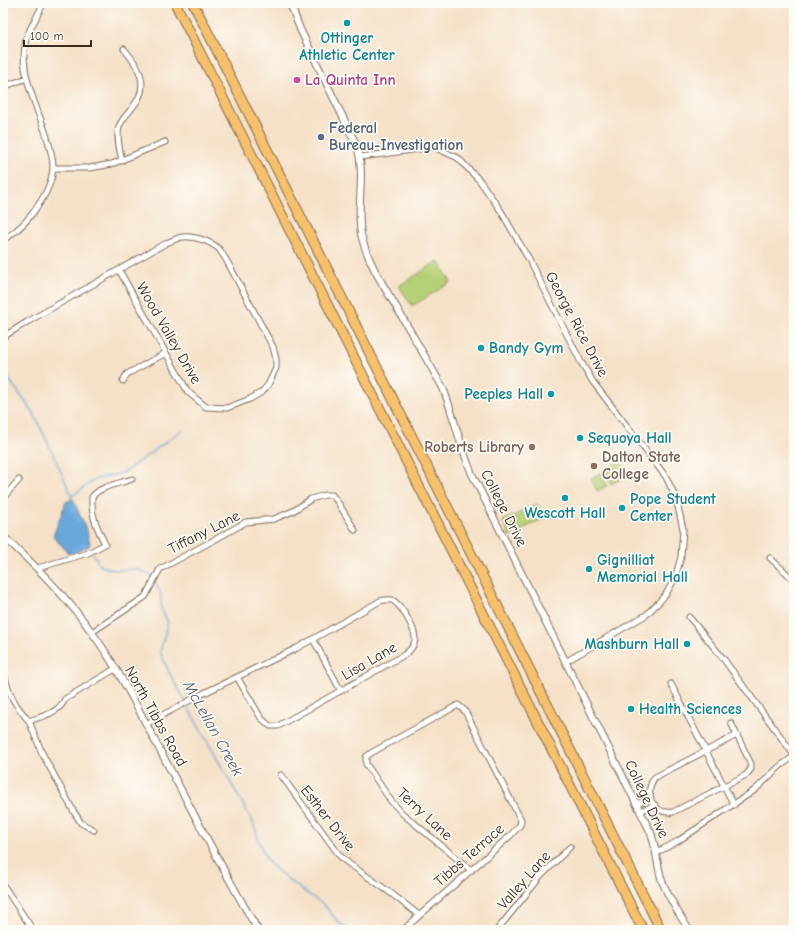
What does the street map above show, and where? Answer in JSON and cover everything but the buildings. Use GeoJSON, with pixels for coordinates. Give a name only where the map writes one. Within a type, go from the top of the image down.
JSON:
{"type":"FeatureCollection","features":[{"type":"Feature","properties":{"kind":"highway"},"geometry":{"type":"LineString","coordinates":[[175,3],[643,930]]}},
{"type":"Feature","properties":{"kind":"highway"},"geometry":{"type":"LineString","coordinates":[[193,3],[660,930]]}},
{"type":"Feature","properties":{"kind":"street"},"geometry":{"type":"LineString","coordinates":[[3,240],[9,237],[34,212],[47,192],[53,168],[50,147],[25,68],[25,45],[30,29],[41,10],[43,3]]}},
{"type":"Feature","properties":{"kind":"street"},"geometry":{"type":"LineString","coordinates":[[290,5],[300,3]]}},
{"type":"Feature","properties":{"kind":"street","name":"College Drive"},"geometry":{"type":"LineString","coordinates":[[290,5],[300,29],[349,126],[361,157],[362,183],[360,220],[361,233],[368,256],[386,291],[442,388],[450,406],[466,461],[651,833],[662,879],[673,904],[689,930]]}},
{"type":"Feature","properties":{"kind":"street"},"geometry":{"type":"LineString","coordinates":[[122,161],[118,140],[118,128],[142,93],[142,80],[139,72],[133,60],[124,49]]}},
{"type":"Feature","properties":{"kind":"street"},"geometry":{"type":"LineString","coordinates":[[3,88],[28,78]]}},
{"type":"Feature","properties":{"kind":"street"},"geometry":{"type":"LineString","coordinates":[[53,168],[90,168],[112,164],[165,142]]}},
{"type":"Feature","properties":{"kind":"street","name":"George Rice Drive"},"geometry":{"type":"LineString","coordinates":[[361,157],[434,147],[458,158],[480,181],[501,211],[528,258],[581,362],[593,382],[666,477],[676,498],[682,529],[681,558],[675,578],[666,594],[646,615],[565,662]]}},
{"type":"Feature","properties":{"kind":"street","name":"Wood Valley Drive"},"geometry":{"type":"LineString","coordinates":[[3,337],[27,322],[119,270],[174,239],[184,237],[197,238],[210,243],[219,250],[228,263],[273,347],[276,359],[276,368],[268,385],[262,392],[250,399],[227,408],[206,407],[188,392],[119,270]]}},
{"type":"Feature","properties":{"kind":"street"},"geometry":{"type":"LineString","coordinates":[[123,381],[127,374],[166,353]]}},
{"type":"Feature","properties":{"kind":"street"},"geometry":{"type":"LineString","coordinates":[[38,568],[88,553],[105,544],[93,516],[92,497],[102,489],[132,479]]}},
{"type":"Feature","properties":{"kind":"street"},"geometry":{"type":"LineString","coordinates":[[3,498],[19,480]]}},
{"type":"Feature","properties":{"kind":"street","name":"Tiffany Lane"},"geometry":{"type":"LineString","coordinates":[[92,632],[145,597],[160,568],[246,522],[274,519],[293,511],[311,499],[324,495],[332,496],[337,500],[355,530]]}},
{"type":"Feature","properties":{"kind":"street","name":"North Tibbs Road"},"geometry":{"type":"LineString","coordinates":[[3,536],[38,568],[92,632],[146,724],[258,930]]}},
{"type":"Feature","properties":{"kind":"street"},"geometry":{"type":"LineString","coordinates":[[770,558],[794,580]]}},
{"type":"Feature","properties":{"kind":"street","name":"Lisa Lane"},"geometry":{"type":"LineString","coordinates":[[146,724],[198,696],[313,639],[380,601],[392,600],[398,605],[404,612],[414,634],[415,641],[412,648],[404,655],[278,726],[270,726],[261,718],[237,678]]}},
{"type":"Feature","properties":{"kind":"street"},"geometry":{"type":"LineString","coordinates":[[656,852],[678,841],[755,790],[779,767],[794,756],[722,657],[689,616]]}},
{"type":"Feature","properties":{"kind":"street"},"geometry":{"type":"LineString","coordinates":[[313,639],[341,691]]}},
{"type":"Feature","properties":{"kind":"street"},"geometry":{"type":"LineString","coordinates":[[29,721],[53,712],[62,706],[65,699],[115,670]]}},
{"type":"Feature","properties":{"kind":"street"},"geometry":{"type":"LineString","coordinates":[[5,678],[8,692],[13,702],[29,721],[42,753],[74,812],[81,823],[94,830]]}},
{"type":"Feature","properties":{"kind":"street"},"geometry":{"type":"LineString","coordinates":[[671,684],[734,804]]}},
{"type":"Feature","properties":{"kind":"street","name":"Tibbs Terrace"},"geometry":{"type":"LineString","coordinates":[[403,930],[514,833],[520,825],[521,820],[465,711],[458,705]]}},
{"type":"Feature","properties":{"kind":"street","name":"Terry Lane"},"geometry":{"type":"LineString","coordinates":[[458,705],[371,753],[366,757],[366,764],[391,801],[403,814],[471,870]]}},
{"type":"Feature","properties":{"kind":"street"},"geometry":{"type":"LineString","coordinates":[[731,723],[737,735],[751,764],[751,769],[746,775],[673,812],[665,813],[659,811],[654,805],[649,789],[655,776],[737,735]]}},
{"type":"Feature","properties":{"kind":"street","name":"Esther Drive"},"geometry":{"type":"LineString","coordinates":[[281,775],[340,856],[419,915]]}},
{"type":"Feature","properties":{"kind":"street"},"geometry":{"type":"LineString","coordinates":[[636,804],[644,801],[650,795]]}},
{"type":"Feature","properties":{"kind":"street"},"geometry":{"type":"LineString","coordinates":[[640,811],[654,805]]}},
{"type":"Feature","properties":{"kind":"street","name":"Valley Lane"},"geometry":{"type":"LineString","coordinates":[[497,930],[542,876],[570,847]]}},
{"type":"Feature","properties":{"kind":"street"},"geometry":{"type":"LineString","coordinates":[[3,885],[33,930]]}},
{"type":"Feature","properties":{"kind":"green space"},"geometry":{"type":"Polygon","coordinates":[[[438,261],[451,282],[412,306],[399,286],[438,261]]]}},
{"type":"Feature","properties":{"kind":"green space"},"geometry":{"type":"Polygon","coordinates":[[[621,461],[628,475],[611,484],[604,470],[621,461]]]}},
{"type":"Feature","properties":{"kind":"green space"},"geometry":{"type":"Polygon","coordinates":[[[601,473],[607,486],[597,491],[591,478],[601,473]]]}},
{"type":"Feature","properties":{"kind":"green space"},"geometry":{"type":"Polygon","coordinates":[[[537,504],[544,518],[510,536],[503,521],[537,504]]]}},
{"type":"Feature","properties":{"kind":"water"},"geometry":{"type":"Polygon","coordinates":[[[73,499],[87,531],[90,544],[77,552],[69,554],[53,536],[66,502],[73,499]]]}},
{"type":"Feature","properties":{"kind":"waterway","name":"McLellan Creek"},"geometry":{"type":"LineString","coordinates":[[3,371],[34,414],[72,496],[71,499]]}},
{"type":"Feature","properties":{"kind":"waterway"},"geometry":{"type":"LineString","coordinates":[[72,496],[96,479],[123,473],[182,430]]}},
{"type":"Feature","properties":{"kind":"waterway","name":"McLellan Creek"},"geometry":{"type":"LineString","coordinates":[[93,553],[100,566],[115,570],[136,569],[151,575],[153,579]]}},
{"type":"Feature","properties":{"kind":"waterway","name":"McLellan Creek"},"geometry":{"type":"LineString","coordinates":[[155,582],[161,595],[161,608],[168,622],[160,652],[185,701]]}},
{"type":"Feature","properties":{"kind":"waterway","name":"McLellan Creek"},"geometry":{"type":"LineString","coordinates":[[186,704],[253,822],[259,842],[268,862],[291,882],[325,906],[340,924],[350,930]]}},
{"type":"Feature","properties":{"kind":"place","name":"Ottinger Athletic Center"},"geometry":{"type":"Point","coordinates":[347,23]}},
{"type":"Feature","properties":{"kind":"place","name":"La Quinta Inn"},"geometry":{"type":"Point","coordinates":[297,80]}},
{"type":"Feature","properties":{"kind":"place","name":"Federal Bureau-Investigation"},"geometry":{"type":"Point","coordinates":[321,137]}},
{"type":"Feature","properties":{"kind":"place","name":"Bandy Gym"},"geometry":{"type":"Point","coordinates":[481,348]}},
{"type":"Feature","properties":{"kind":"place","name":"Peeples Hall"},"geometry":{"type":"Point","coordinates":[551,394]}},
{"type":"Feature","properties":{"kind":"place","name":"Sequoya Hall"},"geometry":{"type":"Point","coordinates":[580,438]}},
{"type":"Feature","properties":{"kind":"place","name":"Roberts Library"},"geometry":{"type":"Point","coordinates":[532,447]}},
{"type":"Feature","properties":{"kind":"place","name":"Dalton State College"},"geometry":{"type":"Point","coordinates":[594,466]}},
{"type":"Feature","properties":{"kind":"place","name":"Wescott Hall"},"geometry":{"type":"Point","coordinates":[565,498]}},
{"type":"Feature","properties":{"kind":"place","name":"Pope Student Center"},"geometry":{"type":"Point","coordinates":[622,508]}},
{"type":"Feature","properties":{"kind":"place","name":"Gignilliat Memorial Hall"},"geometry":{"type":"Point","coordinates":[589,569]}},
{"type":"Feature","properties":{"kind":"place","name":"Mashburn Hall"},"geometry":{"type":"Point","coordinates":[687,644]}},
{"type":"Feature","properties":{"kind":"place","name":"Health Sciences"},"geometry":{"type":"Point","coordinates":[631,709]}}]}
